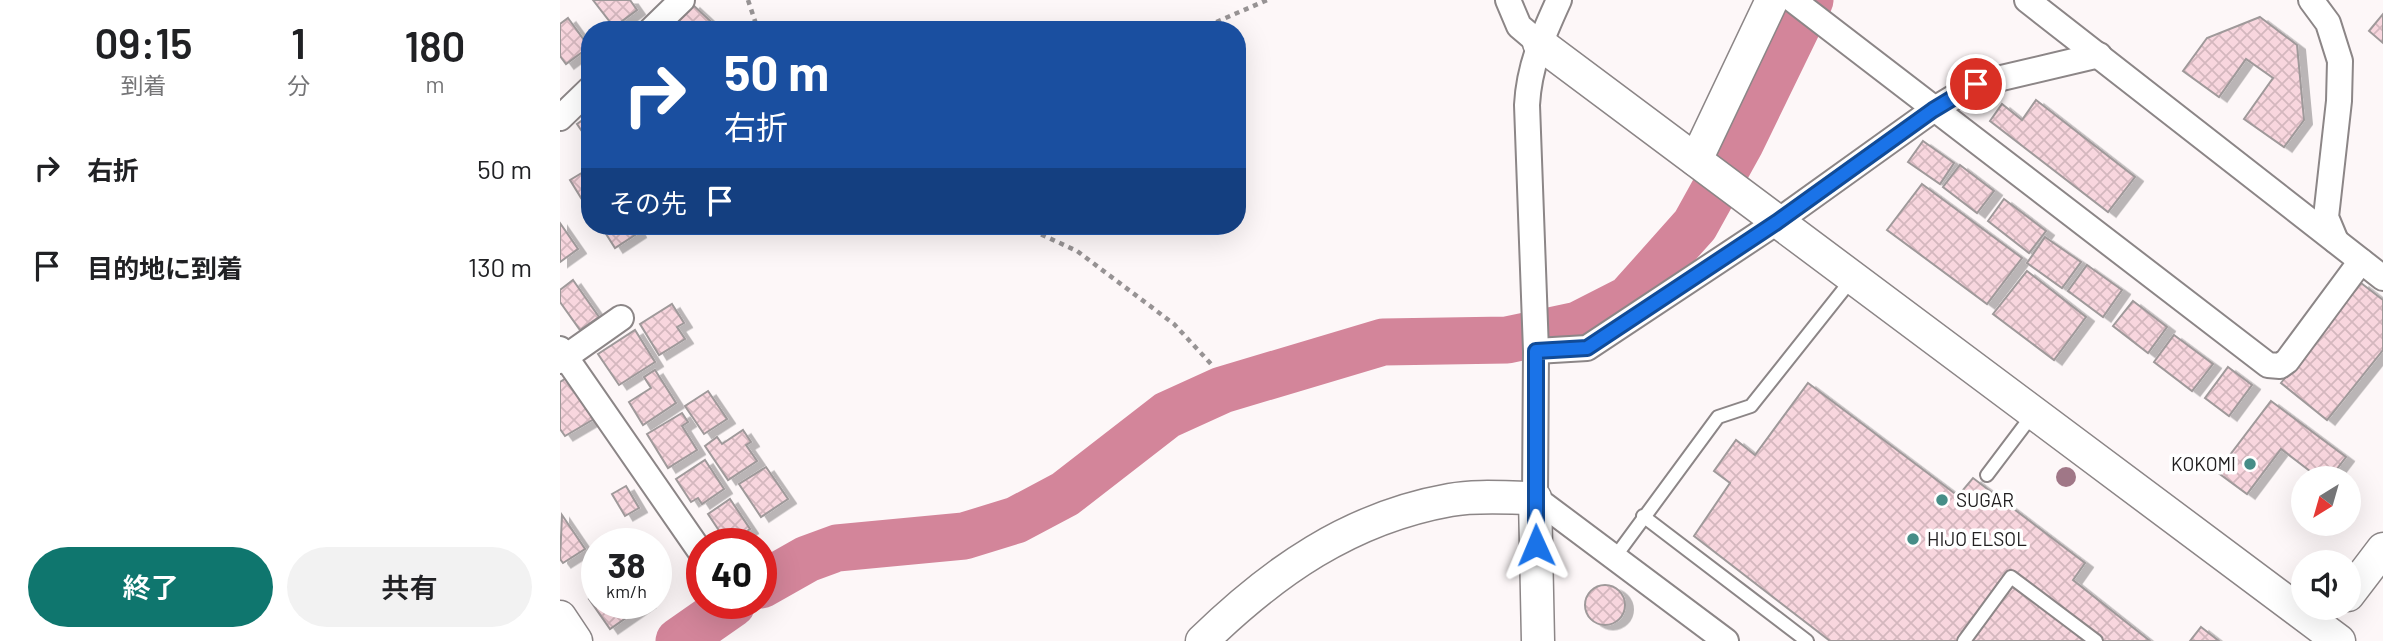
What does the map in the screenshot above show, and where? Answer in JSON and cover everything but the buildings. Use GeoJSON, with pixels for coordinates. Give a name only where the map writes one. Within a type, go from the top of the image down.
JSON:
{"type":"FeatureCollection","features":[{"type":"Feature","properties":{"kind":"street"},"geometry":{"type":"LineString","coordinates":[[660,21],[682,0]]}},
{"type":"Feature","properties":{"kind":"street"},"geometry":{"type":"LineString","coordinates":[[1508,0],[1519,26],[1539,43],[2034,414],[2329,630]]}},
{"type":"Feature","properties":{"kind":"street"},"geometry":{"type":"LineString","coordinates":[[1538,641],[1536,350],[1532,306],[1527,105],[1528,80],[1539,43],[1559,0]]}},
{"type":"Feature","properties":{"kind":"street"},"geometry":{"type":"LineString","coordinates":[[1700,163],[1772,0]]}},
{"type":"Feature","properties":{"kind":"street"},"geometry":{"type":"LineString","coordinates":[[1793,0],[2268,365],[2280,366],[2287,361],[2361,261]]}},
{"type":"Feature","properties":{"kind":"street"},"geometry":{"type":"LineString","coordinates":[[2027,0],[2383,278]]}},
{"type":"Feature","properties":{"kind":"street"},"geometry":{"type":"LineString","coordinates":[[2311,0],[2328,23],[2340,61],[2339,101],[2326,217],[2336,242]]}},
{"type":"Feature","properties":{"kind":"street"},"geometry":{"type":"LineString","coordinates":[[1536,350],[1587,348],[1777,222],[1933,110],[1976,84],[2099,55]]}},
{"type":"Feature","properties":{"kind":"street"},"geometry":{"type":"LineString","coordinates":[[560,118],[581,98]]}},
{"type":"Feature","properties":{"kind":"street"},"geometry":{"type":"LineString","coordinates":[[621,318],[562,356],[686,531]]}},
{"type":"Feature","properties":{"kind":"street"},"geometry":{"type":"LineString","coordinates":[[1202,641],[1231,612],[1306,555],[1343,533],[1451,500],[1535,498],[1615,557],[1701,631],[1726,641]]}},
{"type":"Feature","properties":{"kind":"street"},"geometry":{"type":"LineString","coordinates":[[2361,578],[2383,549]]}},
{"type":"Feature","properties":{"kind":"street"},"geometry":{"type":"LineString","coordinates":[[560,617],[576,641]]}},
{"type":"Feature","properties":{"kind":"lane"},"geometry":{"type":"LineString","coordinates":[[1615,557],[1717,417],[1751,406],[1853,279]]}},
{"type":"Feature","properties":{"kind":"lane"},"geometry":{"type":"LineString","coordinates":[[1987,475],[2034,414]]}},
{"type":"Feature","properties":{"kind":"lane"},"geometry":{"type":"LineString","coordinates":[[1643,516],[1807,641]]}},
{"type":"Feature","properties":{"kind":"lane"},"geometry":{"type":"LineString","coordinates":[[1964,641],[2011,577],[2096,641]]}},
{"type":"Feature","properties":{"kind":"path"},"geometry":{"type":"LineString","coordinates":[[748,0],[755,21]]}},
{"type":"Feature","properties":{"kind":"path"},"geometry":{"type":"LineString","coordinates":[[1219,21],[1267,0]]}},
{"type":"Feature","properties":{"kind":"path"},"geometry":{"type":"LineString","coordinates":[[1042,235],[1077,251],[1174,324],[1212,365]]}},
{"type":"Feature","properties":{"kind":"waterway"},"geometry":{"type":"LineString","coordinates":[[777,576],[807,559],[837,548],[964,536],[1016,520],[1065,494],[1167,415],[1222,390],[1383,342],[1507,340],[1578,325],[1629,299],[1695,225],[1741,142],[1810,0]]}},
{"type":"Feature","properties":{"kind":"waterway"},"geometry":{"type":"LineString","coordinates":[[679,641],[711,619]]}},
{"type":"Feature","properties":{"kind":"place","name":"KOKOMI"},"geometry":{"type":"Point","coordinates":[2250,464]}},
{"type":"Feature","properties":{"kind":"place","name":"SUGAR"},"geometry":{"type":"Point","coordinates":[1942,500]}},
{"type":"Feature","properties":{"kind":"place","name":"HIJO ELSOL"},"geometry":{"type":"Point","coordinates":[1913,539]}},
{"type":"Feature","properties":{"kind":"route"},"geometry":{"type":"LineString","coordinates":[[1536,545],[1536,351],[1587,348],[1777,222],[1933,110],[1976,84]]}}]}
